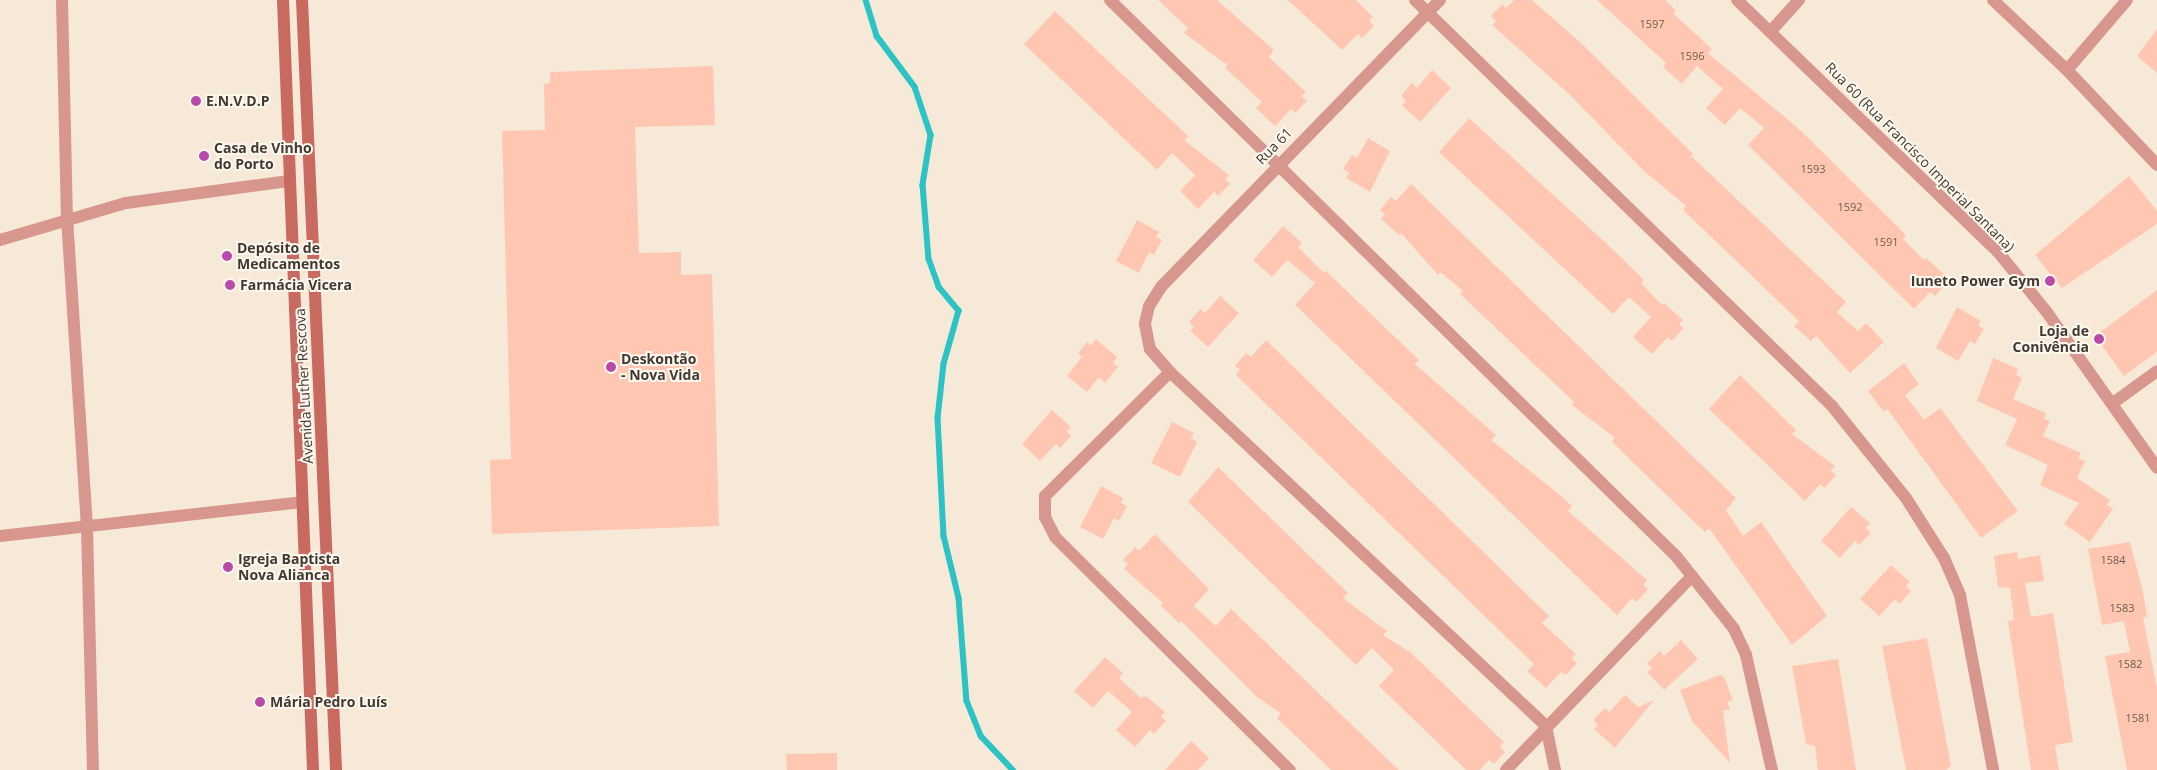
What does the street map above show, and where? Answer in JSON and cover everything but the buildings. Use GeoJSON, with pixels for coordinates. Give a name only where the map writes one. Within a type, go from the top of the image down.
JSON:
{"type":"FeatureCollection","features":[{"type":"Feature","properties":{"kind":"main road","name":"Avenida Luther Rescova"},"geometry":{"type":"LineString","coordinates":[[282,0],[313,770]]}},
{"type":"Feature","properties":{"kind":"main road","name":"Avenida Luther Rescova"},"geometry":{"type":"LineString","coordinates":[[302,0],[336,770]]}},
{"type":"Feature","properties":{"kind":"street"},"geometry":{"type":"LineString","coordinates":[[62,0],[67,218],[86,528],[93,770]]}},
{"type":"Feature","properties":{"kind":"street"},"geometry":{"type":"LineString","coordinates":[[1110,0],[1692,576],[1734,629],[1746,654],[1772,770]]}},
{"type":"Feature","properties":{"kind":"street"},"geometry":{"type":"LineString","coordinates":[[1415,0],[1832,406],[1906,498],[1944,558],[1960,594],[1993,770]]}},
{"type":"Feature","properties":{"kind":"street","name":"Rua 61"},"geometry":{"type":"LineString","coordinates":[[1170,372],[1150,349],[1145,324],[1149,306],[1162,287],[1276,164],[1440,0]]}},
{"type":"Feature","properties":{"kind":"street","name":"Rua 60 (Rua Francisco Imperial Santana)"},"geometry":{"type":"LineString","coordinates":[[1737,0],[1998,252],[2113,403],[2157,468]]}},
{"type":"Feature","properties":{"kind":"street"},"geometry":{"type":"LineString","coordinates":[[1771,31],[1799,0]]}},
{"type":"Feature","properties":{"kind":"street"},"geometry":{"type":"LineString","coordinates":[[1993,0],[2067,70],[2157,166]]}},
{"type":"Feature","properties":{"kind":"street"},"geometry":{"type":"LineString","coordinates":[[2067,70],[2127,0]]}},
{"type":"Feature","properties":{"kind":"street"},"geometry":{"type":"LineString","coordinates":[[0,240],[67,218],[126,203],[290,181]]}},
{"type":"Feature","properties":{"kind":"street"},"geometry":{"type":"LineString","coordinates":[[2113,403],[2157,371]]}},
{"type":"Feature","properties":{"kind":"street"},"geometry":{"type":"LineString","coordinates":[[1290,770],[1055,537],[1045,517],[1045,496],[1170,372],[1546,726],[1555,770]]}},
{"type":"Feature","properties":{"kind":"street"},"geometry":{"type":"LineString","coordinates":[[0,536],[86,528],[302,502]]}},
{"type":"Feature","properties":{"kind":"street"},"geometry":{"type":"LineString","coordinates":[[1506,770],[1546,726],[1692,576]]}},
{"type":"Feature","properties":{"kind":"waterway"},"geometry":{"type":"LineString","coordinates":[[866,0],[877,36],[915,87],[931,135],[923,185],[929,259],[939,287],[959,311],[944,364],[938,418],[944,536],[959,598],[967,701],[981,736],[1013,770]]}},
{"type":"Feature","properties":{"kind":"place","name":"E.N.V.D.P"},"geometry":{"type":"Point","coordinates":[196,101]}},
{"type":"Feature","properties":{"kind":"place","name":"Casa de Vinho do Porto"},"geometry":{"type":"Point","coordinates":[204,156]}},
{"type":"Feature","properties":{"kind":"place","name":"Depósito de Medicamentos"},"geometry":{"type":"Point","coordinates":[227,256]}},
{"type":"Feature","properties":{"kind":"place","name":"Iuneto Power Gym"},"geometry":{"type":"Point","coordinates":[2050,281]}},
{"type":"Feature","properties":{"kind":"place","name":"Farmácia Vicera"},"geometry":{"type":"Point","coordinates":[230,285]}},
{"type":"Feature","properties":{"kind":"place","name":"Loja de Conivência"},"geometry":{"type":"Point","coordinates":[2099,339]}},
{"type":"Feature","properties":{"kind":"place","name":"Deskontão - Nova Vida"},"geometry":{"type":"Point","coordinates":[611,367]}},
{"type":"Feature","properties":{"kind":"place","name":"Igreja Baptista Nova Alianca"},"geometry":{"type":"Point","coordinates":[228,567]}},
{"type":"Feature","properties":{"kind":"place","name":"Mária Pedro Luís"},"geometry":{"type":"Point","coordinates":[260,702]}}]}
